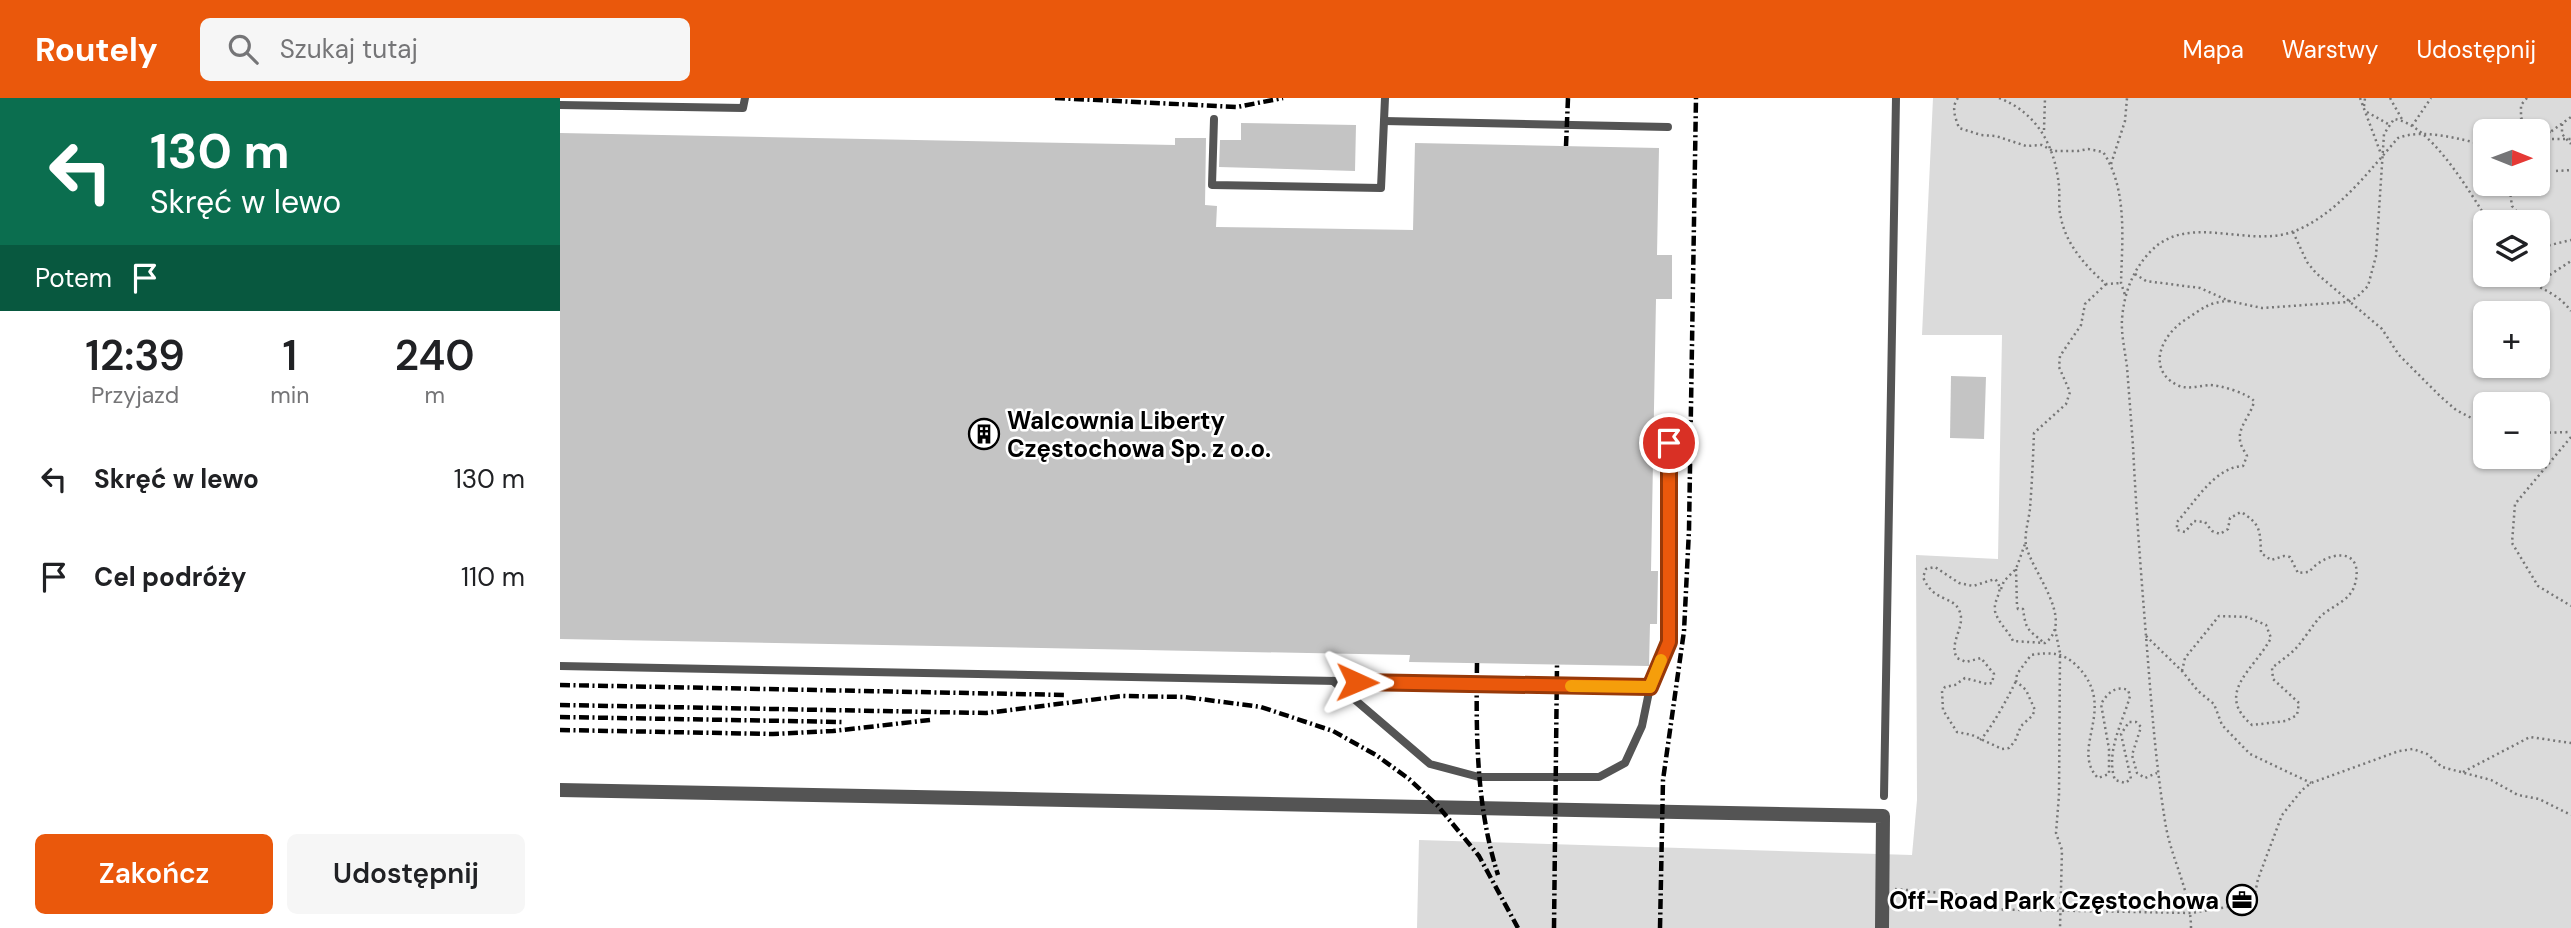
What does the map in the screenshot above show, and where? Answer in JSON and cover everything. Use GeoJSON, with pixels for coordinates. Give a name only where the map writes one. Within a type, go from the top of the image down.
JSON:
{"type":"FeatureCollection","features":[{"type":"Feature","properties":{"kind":"street"},"geometry":{"type":"LineString","coordinates":[[560,790],[1883,816],[1882,928]]}},
{"type":"Feature","properties":{"kind":"lane"},"geometry":{"type":"LineString","coordinates":[[560,105],[743,108],[745,98]]}},
{"type":"Feature","properties":{"kind":"lane"},"geometry":{"type":"LineString","coordinates":[[1214,119],[1212,185],[1381,188],[1385,98]]}},
{"type":"Feature","properties":{"kind":"lane"},"geometry":{"type":"LineString","coordinates":[[1884,796],[1896,98]]}},
{"type":"Feature","properties":{"kind":"lane"},"geometry":{"type":"LineString","coordinates":[[1384,121],[1668,127]]}},
{"type":"Feature","properties":{"kind":"lane"},"geometry":{"type":"LineString","coordinates":[[1333,681],[1430,764],[1479,777],[1599,777],[1625,763],[1642,726],[1650,687],[1669,642],[1669,443]]}},
{"type":"Feature","properties":{"kind":"lane"},"geometry":{"type":"LineString","coordinates":[[560,666],[1650,687]]}},
{"type":"Feature","properties":{"kind":"path"},"geometry":{"type":"LineString","coordinates":[[1958,98],[1954,104],[1954,116],[1959,128],[2026,146],[2042,145],[2053,151],[2078,152],[2088,149],[2103,152],[2111,164],[2121,203],[2121,283],[2125,295]]}},
{"type":"Feature","properties":{"kind":"path"},"geometry":{"type":"LineString","coordinates":[[2000,98],[2013,105],[2044,131],[2053,151],[2059,186],[2060,218],[2065,232],[2081,258],[2106,284]]}},
{"type":"Feature","properties":{"kind":"path"},"geometry":{"type":"LineString","coordinates":[[2009,98],[2013,105]]}},
{"type":"Feature","properties":{"kind":"path"},"geometry":{"type":"LineString","coordinates":[[2044,131],[2045,98]]}},
{"type":"Feature","properties":{"kind":"path"},"geometry":{"type":"LineString","coordinates":[[2111,164],[2124,121],[2127,98]]}},
{"type":"Feature","properties":{"kind":"path"},"geometry":{"type":"LineString","coordinates":[[2360,98],[2382,157]]}},
{"type":"Feature","properties":{"kind":"path"},"geometry":{"type":"LineString","coordinates":[[2364,106],[2365,98]]}},
{"type":"Feature","properties":{"kind":"path"},"geometry":{"type":"LineString","coordinates":[[2390,98],[2403,121]]}},
{"type":"Feature","properties":{"kind":"path"},"geometry":{"type":"LineString","coordinates":[[2412,126],[2431,98]]}},
{"type":"Feature","properties":{"kind":"path"},"geometry":{"type":"LineString","coordinates":[[2527,98],[2521,105],[2521,118],[2529,124],[2551,132],[2571,117]]}},
{"type":"Feature","properties":{"kind":"path"},"geometry":{"type":"LineString","coordinates":[[2367,112],[2389,124]]}},
{"type":"Feature","properties":{"kind":"path"},"geometry":{"type":"LineString","coordinates":[[2133,273],[2146,281],[2200,288],[2229,301],[2262,308],[2348,302],[2357,298],[2368,286],[2376,256],[2384,134],[2394,119],[2412,126],[2440,151],[2481,210]]}},
{"type":"Feature","properties":{"kind":"path"},"geometry":{"type":"LineString","coordinates":[[2562,124],[2560,128],[2564,137],[2571,144]]}},
{"type":"Feature","properties":{"kind":"path"},"geometry":{"type":"LineString","coordinates":[[2192,928],[2192,914],[2167,836],[2157,773],[2122,322],[2125,295],[2133,273],[2150,251],[2165,239],[2200,232],[2264,236],[2293,232],[2314,221],[2338,202],[2398,138],[2408,134],[2473,143]]}},
{"type":"Feature","properties":{"kind":"path"},"geometry":{"type":"LineString","coordinates":[[2550,139],[2571,139]]}},
{"type":"Feature","properties":{"kind":"path"},"geometry":{"type":"LineString","coordinates":[[2556,171],[2571,170]]}},
{"type":"Feature","properties":{"kind":"path"},"geometry":{"type":"LineString","coordinates":[[2293,232],[2307,262],[2316,273],[2382,329],[2399,355],[2440,396],[2456,410],[2473,419]]}},
{"type":"Feature","properties":{"kind":"path"},"geometry":{"type":"LineString","coordinates":[[2550,245],[2571,240]]}},
{"type":"Feature","properties":{"kind":"path"},"geometry":{"type":"LineString","coordinates":[[2550,275],[2571,261]]}},
{"type":"Feature","properties":{"kind":"path"},"geometry":{"type":"LineString","coordinates":[[2045,643],[2030,635],[2024,624],[2023,610],[2017,606],[2017,569],[2025,544],[2030,507],[2034,433],[2066,404],[2070,393],[2059,367],[2060,356],[2081,325],[2085,304],[2106,284],[2121,283]]}},
{"type":"Feature","properties":{"kind":"path"},"geometry":{"type":"LineString","coordinates":[[2540,287],[2552,291],[2571,311]]}},
{"type":"Feature","properties":{"kind":"path"},"geometry":{"type":"LineString","coordinates":[[2182,671],[2185,658],[2219,616],[2247,617],[2266,625],[2271,638],[2261,656],[2242,679],[2235,696],[2240,714],[2252,725],[2287,721],[2297,715],[2299,703],[2273,679],[2272,668],[2295,649],[2321,616],[2344,600],[2355,586],[2356,569],[2350,558],[2341,554],[2328,556],[2309,572],[2298,573],[2290,557],[2271,560],[2261,553],[2256,521],[2241,512],[2230,518],[2228,529],[2220,534],[2204,522],[2194,521],[2185,532],[2177,530],[2177,522],[2218,476],[2233,466],[2243,466],[2247,456],[2239,439],[2243,424],[2253,410],[2253,401],[2248,394],[2210,385],[2194,388],[2177,385],[2165,374],[2159,359],[2161,345],[2177,325],[2213,302],[2229,301]]}},
{"type":"Feature","properties":{"kind":"path"},"geometry":{"type":"LineString","coordinates":[[2550,434],[2571,435]]}},
{"type":"Feature","properties":{"kind":"path"},"geometry":{"type":"LineString","coordinates":[[2571,435],[2515,504],[2512,543],[2538,586],[2571,606]]}},
{"type":"Feature","properties":{"kind":"path"},"geometry":{"type":"LineString","coordinates":[[2025,544],[2050,595],[2060,653],[2059,795],[2056,833],[2062,850],[2060,928]]}},
{"type":"Feature","properties":{"kind":"path"},"geometry":{"type":"LineString","coordinates":[[2000,591],[2000,584],[1995,579],[1973,586],[1959,583],[1935,567],[1926,569],[1923,573],[1925,582],[1935,595],[1955,603],[1959,610],[1961,617],[1953,647],[1957,658],[1966,662],[1981,658],[1994,674],[1992,683],[1965,678],[1955,685],[1945,687],[1940,697],[1946,716],[1957,732],[1972,735],[2002,749],[2009,748],[2021,726],[2035,710],[2034,702],[2016,681]]}},
{"type":"Feature","properties":{"kind":"path"},"geometry":{"type":"LineString","coordinates":[[2017,569],[2004,581],[2000,591],[1995,609],[1999,621],[2013,641],[2018,643],[2045,643],[2051,639],[2054,626]]}},
{"type":"Feature","properties":{"kind":"path"},"geometry":{"type":"LineString","coordinates":[[2146,636],[2182,671],[2198,691],[2214,704],[2222,725],[2250,754],[2311,783]]}},
{"type":"Feature","properties":{"kind":"path"},"geometry":{"type":"LineString","coordinates":[[1980,740],[1999,708],[2007,701],[2017,674],[2031,655],[2060,653],[2085,674],[2095,697],[2088,752],[2093,773],[2098,778],[2109,774],[2109,749],[2101,704],[2112,690],[2121,687],[2128,690],[2130,696],[2117,730],[2112,771],[2115,780],[2125,783],[2131,779],[2121,734],[2129,722],[2136,722],[2141,727],[2132,755],[2137,773],[2145,778],[2157,773]]}},
{"type":"Feature","properties":{"kind":"path"},"geometry":{"type":"LineString","coordinates":[[2463,772],[2530,737],[2571,743]]}},
{"type":"Feature","properties":{"kind":"path"},"geometry":{"type":"LineString","coordinates":[[1883,888],[1965,895],[1972,909],[2192,914],[2227,907],[2249,907],[2253,903],[2258,879],[2282,815],[2291,802],[2311,783],[2399,751],[2413,749],[2427,754],[2442,767],[2491,780],[2518,795],[2539,799],[2571,815]]}},
{"type":"Feature","properties":{"kind":"shaded area"},"geometry":{"type":"Polygon","coordinates":[[[1933,98],[2571,98],[2571,928],[1417,928],[1419,840],[1912,855],[1917,800],[1916,555],[1998,559],[2002,335],[1922,335],[1933,98]]]}},
{"type":"Feature","properties":{"kind":"building"},"geometry":{"type":"Polygon","coordinates":[[[1241,123],[1356,125],[1355,171],[1219,167],[1220,140],[1241,140],[1241,123]]]}},
{"type":"Feature","properties":{"kind":"building","name":"Walcownia Liberty Częstochowa Sp. z o.o."},"geometry":{"type":"Polygon","coordinates":[[[560,133],[1175,145],[1175,138],[1206,138],[1205,205],[1217,206],[1216,227],[1413,230],[1415,143],[1659,148],[1657,255],[1672,255],[1672,299],[1656,299],[1651,571],[1658,571],[1657,624],[1650,624],[1649,666],[1409,662],[1410,655],[560,639],[560,133]]]}},
{"type":"Feature","properties":{"kind":"building"},"geometry":{"type":"Polygon","coordinates":[[[1951,376],[1986,377],[1984,439],[1950,438],[1951,376]]]}},
{"type":"Feature","properties":{"kind":"railway"},"geometry":{"type":"LineString","coordinates":[[1055,98],[1237,107],[1283,98]]}},
{"type":"Feature","properties":{"kind":"railway"},"geometry":{"type":"LineString","coordinates":[[1566,146],[1568,98]]}},
{"type":"Feature","properties":{"kind":"railway"},"geometry":{"type":"LineString","coordinates":[[1660,928],[1663,780],[1684,631],[1689,530],[1696,98]]}},
{"type":"Feature","properties":{"kind":"railway"},"geometry":{"type":"LineString","coordinates":[[1477,663],[1477,744],[1481,797],[1498,875]]}},
{"type":"Feature","properties":{"kind":"railway"},"geometry":{"type":"LineString","coordinates":[[1554,928],[1557,665]]}},
{"type":"Feature","properties":{"kind":"railway"},"geometry":{"type":"LineString","coordinates":[[560,685],[1067,695]]}},
{"type":"Feature","properties":{"kind":"railway"},"geometry":{"type":"LineString","coordinates":[[560,705],[986,713],[1122,696],[1185,697],[1261,707],[1333,731],[1376,755],[1409,779],[1438,806],[1479,856],[1518,928]]}},
{"type":"Feature","properties":{"kind":"railway"},"geometry":{"type":"LineString","coordinates":[[560,717],[843,722]]}},
{"type":"Feature","properties":{"kind":"railway"},"geometry":{"type":"LineString","coordinates":[[560,730],[773,734],[833,731],[930,720]]}},
{"type":"Feature","properties":{"kind":"slow traffic"},"geometry":{"type":"LineString","coordinates":[[1571,686],[1650,687],[1661,660]]}},
{"type":"Feature","properties":{"kind":"place","name":"Walcownia Liberty Częstochowa Sp. z o.o."},"geometry":{"type":"Point","coordinates":[984,434]}},
{"type":"Feature","properties":{"kind":"place","name":"Off-Road Park Częstochowa"},"geometry":{"type":"Point","coordinates":[2242,900]}},
{"type":"Feature","properties":{"kind":"route"},"geometry":{"type":"LineString","coordinates":[[1357,682],[1650,687],[1669,642],[1669,443]]}}]}
